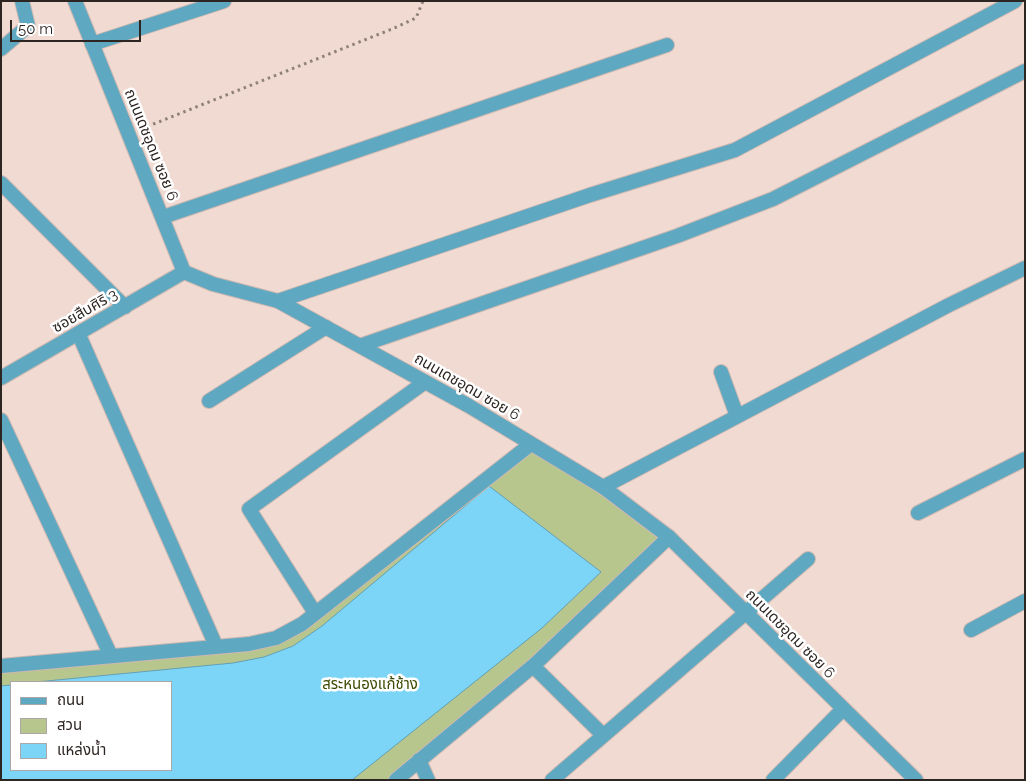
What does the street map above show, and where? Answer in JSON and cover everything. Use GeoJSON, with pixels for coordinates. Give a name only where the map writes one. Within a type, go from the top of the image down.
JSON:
{"type":"FeatureCollection","features":[{"type":"Feature","properties":{"kind":"street"},"geometry":{"type":"LineString","coordinates":[[1,49],[28,26],[22,1]]}},
{"type":"Feature","properties":{"kind":"street","name":"ถนนเดชอุดม ซอย 6"},"geometry":{"type":"LineString","coordinates":[[75,1],[184,272],[213,284],[278,301],[326,328],[362,345],[603,488],[670,537],[843,710],[916,780]]}},
{"type":"Feature","properties":{"kind":"street"},"geometry":{"type":"LineString","coordinates":[[92,44],[224,1]]}},
{"type":"Feature","properties":{"kind":"street"},"geometry":{"type":"LineString","coordinates":[[278,301],[590,195],[735,150],[1015,1]]}},
{"type":"Feature","properties":{"kind":"street"},"geometry":{"type":"LineString","coordinates":[[163,217],[667,45]]}},
{"type":"Feature","properties":{"kind":"street"},"geometry":{"type":"LineString","coordinates":[[362,345],[678,236],[773,199],[1025,71]]}},
{"type":"Feature","properties":{"kind":"street"},"geometry":{"type":"LineString","coordinates":[[1,183],[125,307]]}},
{"type":"Feature","properties":{"kind":"street"},"geometry":{"type":"LineString","coordinates":[[603,488],[948,305],[1025,268]]}},
{"type":"Feature","properties":{"kind":"street","name":"ซอยสืบศิริ 3"},"geometry":{"type":"LineString","coordinates":[[1,378],[79,335],[184,272]]}},
{"type":"Feature","properties":{"kind":"street"},"geometry":{"type":"LineString","coordinates":[[209,401],[326,328]]}},
{"type":"Feature","properties":{"kind":"street"},"geometry":{"type":"LineString","coordinates":[[79,335],[216,646]]}},
{"type":"Feature","properties":{"kind":"street"},"geometry":{"type":"LineString","coordinates":[[721,372],[737,416]]}},
{"type":"Feature","properties":{"kind":"street"},"geometry":{"type":"LineString","coordinates":[[315,613],[249,509],[425,382]]}},
{"type":"Feature","properties":{"kind":"street"},"geometry":{"type":"LineString","coordinates":[[1,420],[111,656]]}},
{"type":"Feature","properties":{"kind":"street"},"geometry":{"type":"LineString","coordinates":[[2,664],[249,644],[276,638],[302,624],[531,444]]}},
{"type":"Feature","properties":{"kind":"street"},"geometry":{"type":"LineString","coordinates":[[918,513],[1025,459]]}},
{"type":"Feature","properties":{"kind":"street"},"geometry":{"type":"LineString","coordinates":[[396,780],[533,666],[670,537]]}},
{"type":"Feature","properties":{"kind":"street"},"geometry":{"type":"LineString","coordinates":[[552,780],[808,559]]}},
{"type":"Feature","properties":{"kind":"street"},"geometry":{"type":"LineString","coordinates":[[971,630],[1025,601]]}},
{"type":"Feature","properties":{"kind":"street"},"geometry":{"type":"LineString","coordinates":[[533,666],[603,735]]}},
{"type":"Feature","properties":{"kind":"street"},"geometry":{"type":"LineString","coordinates":[[773,780],[843,710]]}},
{"type":"Feature","properties":{"kind":"street"},"geometry":{"type":"LineString","coordinates":[[419,760],[428,780]]}},
{"type":"Feature","properties":{"kind":"path"},"geometry":{"type":"LineString","coordinates":[[129,134],[392,29],[416,18],[423,1]]}},
{"type":"Feature","properties":{"kind":"green space","name":"สระหนองแก้ช้าง"},"geometry":{"type":"Polygon","coordinates":[[[531,444],[669,537],[397,780],[1,780],[1,666],[234,644],[302,624],[531,444]]]}},
{"type":"Feature","properties":{"kind":"water","name":"สระหนองแก้ช้าง"},"geometry":{"type":"Polygon","coordinates":[[[489,486],[601,572],[542,628],[352,780],[1,780],[1,686],[10,685],[10,771],[172,771],[172,681],[46,681],[233,663],[264,657],[293,646],[322,626],[489,486]]]}}]}
